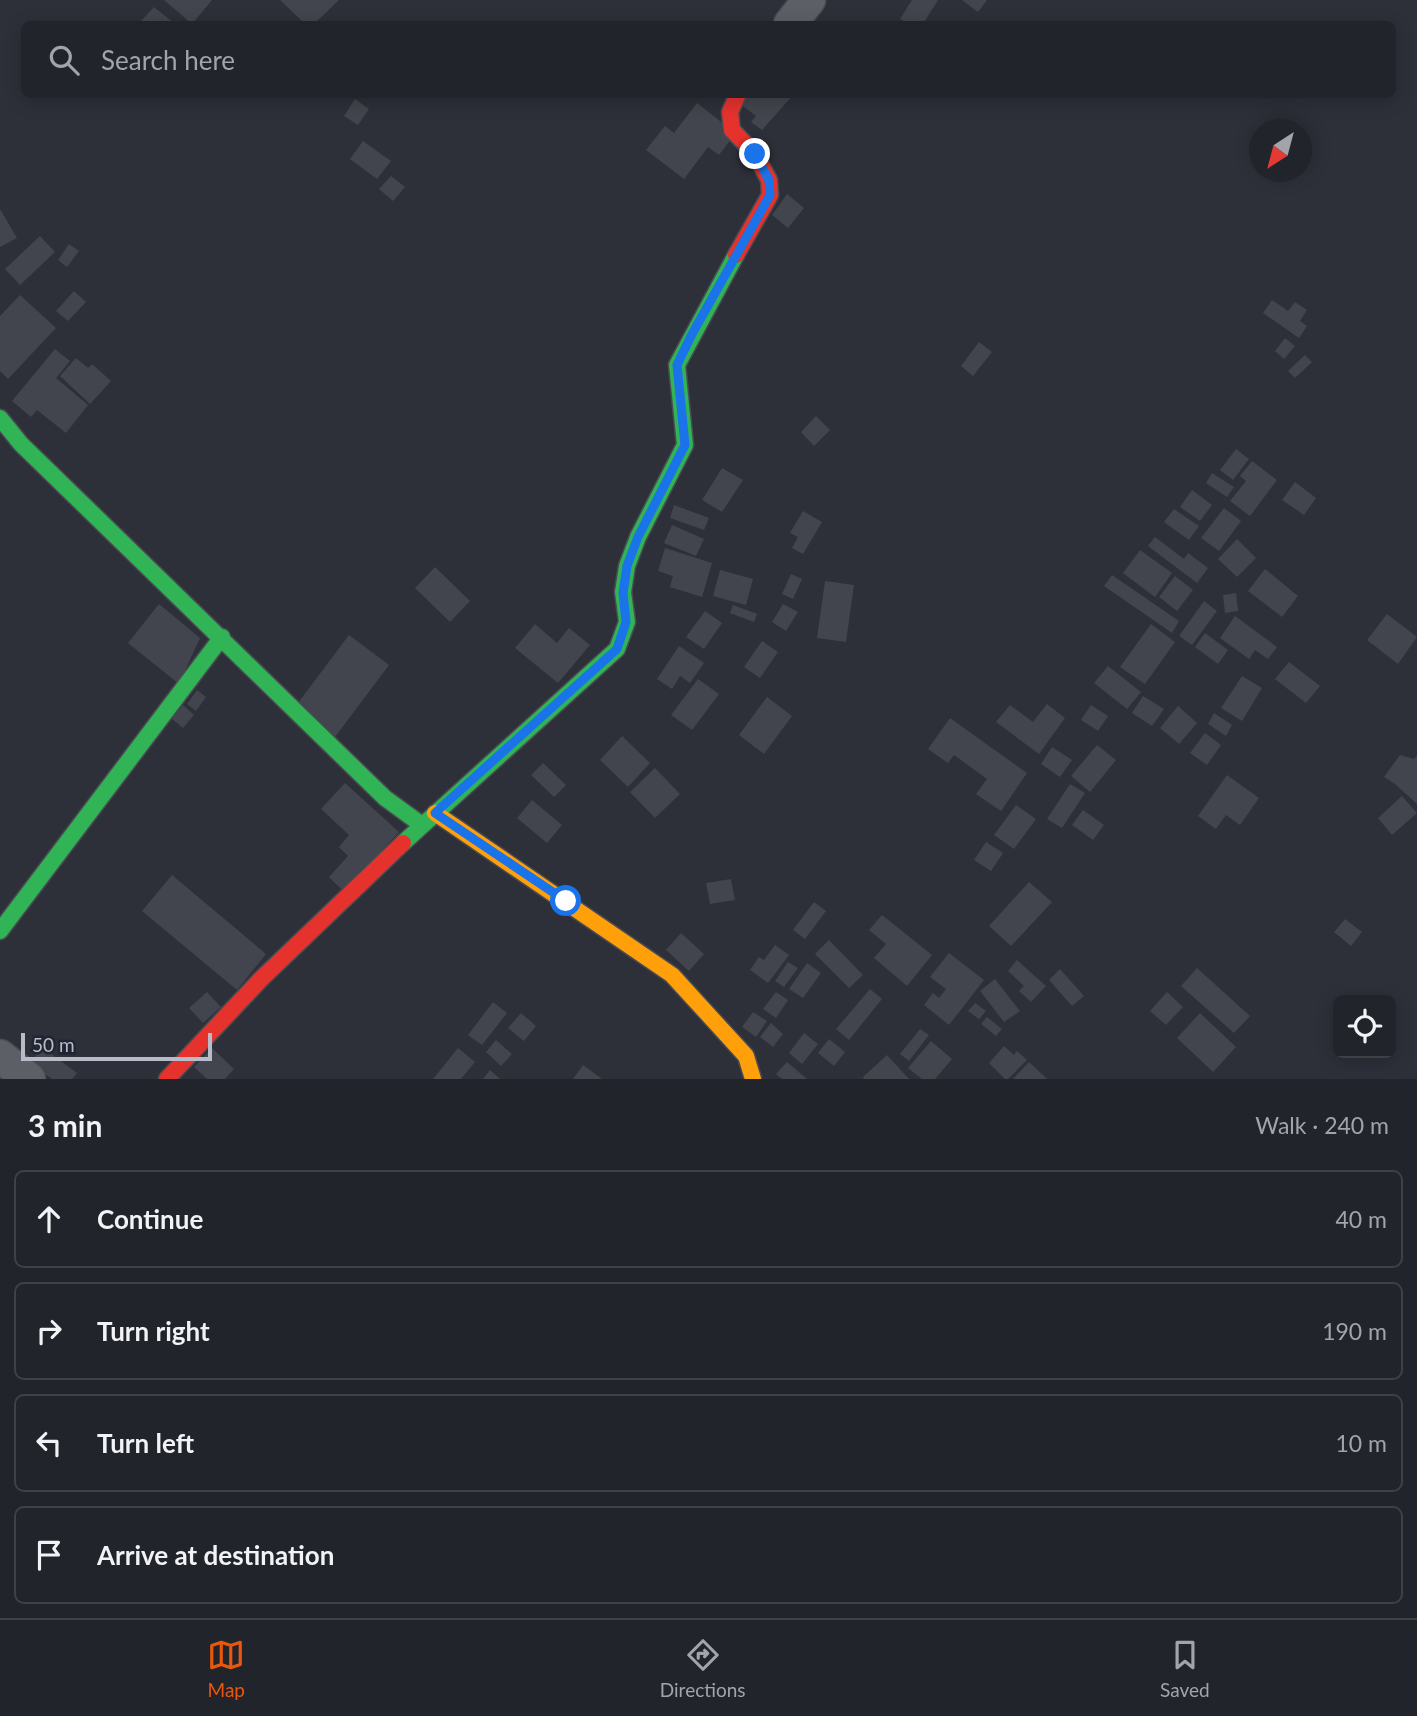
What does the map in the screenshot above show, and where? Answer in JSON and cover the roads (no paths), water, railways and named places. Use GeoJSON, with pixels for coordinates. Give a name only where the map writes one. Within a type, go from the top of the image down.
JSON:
{"type":"FeatureCollection","features":[{"type":"Feature","properties":{"kind":"street"},"geometry":{"type":"LineString","coordinates":[[792,21],[809,0]]}},
{"type":"Feature","properties":{"kind":"street"},"geometry":{"type":"LineString","coordinates":[[167,1079],[261,979],[422,825],[617,649],[626,622],[623,593],[627,566],[638,537],[685,445],[677,365],[770,195],[769,180],[755,154],[732,130],[730,112],[736,98]]}},
{"type":"Feature","properties":{"kind":"street"},"geometry":{"type":"LineString","coordinates":[[0,418],[21,444],[385,798],[422,825]]}},
{"type":"Feature","properties":{"kind":"street"},"geometry":{"type":"LineString","coordinates":[[0,931],[222,637]]}},
{"type":"Feature","properties":{"kind":"street"},"geometry":{"type":"LineString","coordinates":[[435,813],[672,975],[746,1056],[754,1079]]}},
{"type":"Feature","properties":{"kind":"street"},"geometry":{"type":"LineString","coordinates":[[0,1056],[29,1079]]}}]}
